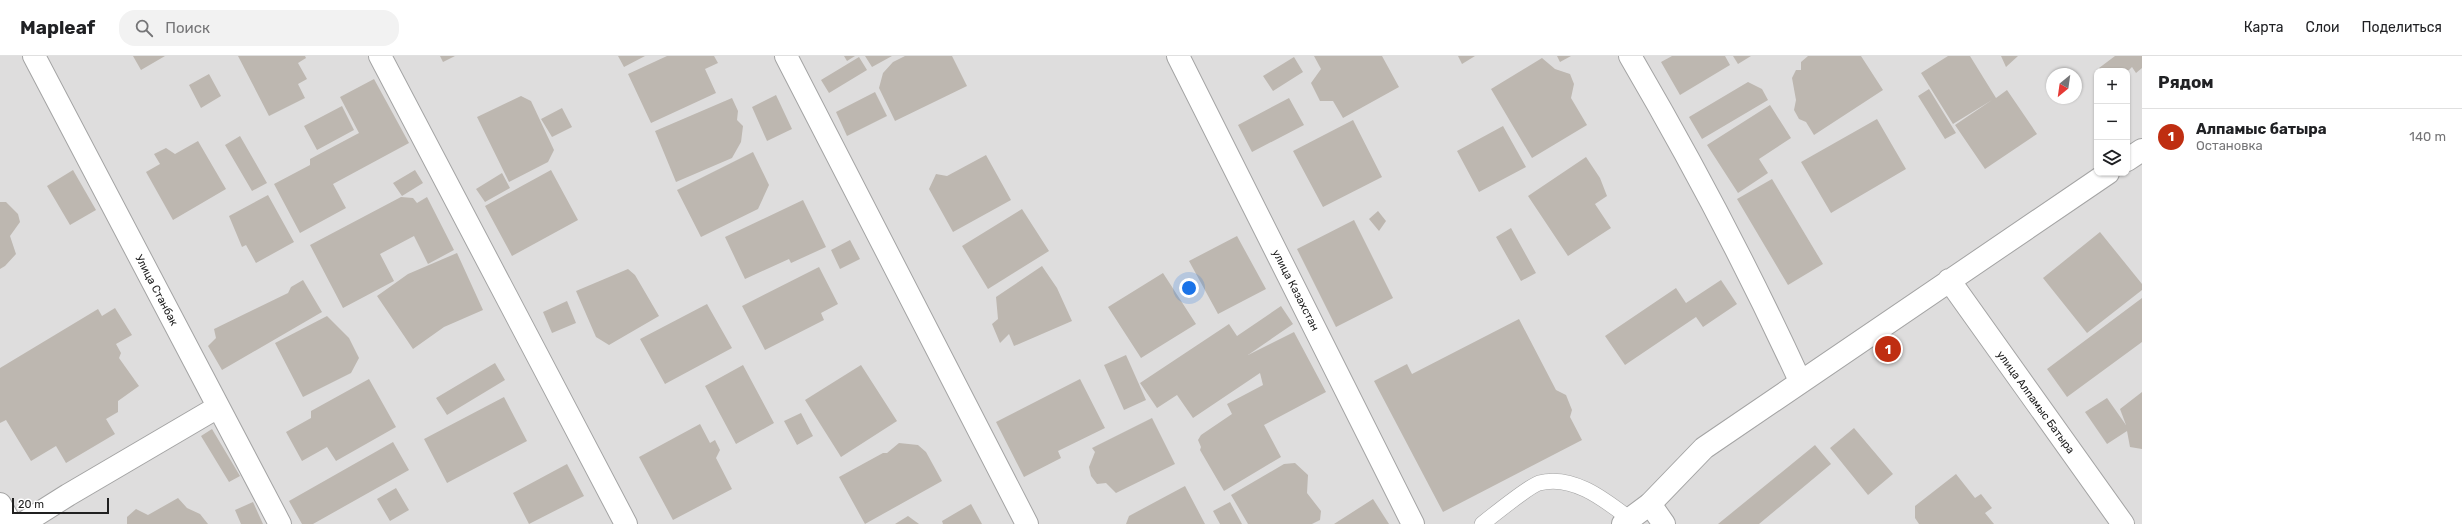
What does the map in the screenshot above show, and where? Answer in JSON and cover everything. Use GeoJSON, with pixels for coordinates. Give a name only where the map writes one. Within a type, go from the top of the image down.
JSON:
{"type":"FeatureCollection","features":[{"type":"Feature","properties":{"kind":"street","name":"Улица Станбак"},"geometry":{"type":"LineString","coordinates":[[34,56],[280,524]]}},
{"type":"Feature","properties":{"kind":"street"},"geometry":{"type":"LineString","coordinates":[[380,56],[626,524]]}},
{"type":"Feature","properties":{"kind":"street"},"geometry":{"type":"LineString","coordinates":[[786,56],[1027,524]]}},
{"type":"Feature","properties":{"kind":"street","name":"улица Казахстан"},"geometry":{"type":"LineString","coordinates":[[1178,56],[1413,524]]}},
{"type":"Feature","properties":{"kind":"street"},"geometry":{"type":"LineString","coordinates":[[1630,56],[1684,147],[1770,315],[1800,382]]}},
{"type":"Feature","properties":{"kind":"street"},"geometry":{"type":"LineString","coordinates":[[2130,158],[2142,150]]}},
{"type":"Feature","properties":{"kind":"street"},"geometry":{"type":"LineString","coordinates":[[1626,521],[1650,504],[1704,448],[2104,176]]}},
{"type":"Feature","properties":{"kind":"street","name":"улица Алпамыс Батыра"},"geometry":{"type":"LineString","coordinates":[[1949,280],[2123,524]]}},
{"type":"Feature","properties":{"kind":"street"},"geometry":{"type":"LineString","coordinates":[[22,524],[218,407]]}},
{"type":"Feature","properties":{"kind":"street"},"geometry":{"type":"LineString","coordinates":[[0,504],[11,524]]}},
{"type":"Feature","properties":{"kind":"street"},"geometry":{"type":"LineString","coordinates":[[1650,504],[1664,524]]}},
{"type":"Feature","properties":{"kind":"lane"},"geometry":{"type":"LineString","coordinates":[[1482,524],[1539,483],[1565,482],[1600,496],[1626,521]]}},
{"type":"Feature","properties":{"kind":"shaded area"},"geometry":{"type":"Polygon","coordinates":[[[0,56],[2142,56],[2142,524],[0,524],[0,56]]]}},
{"type":"Feature","properties":{"kind":"building"},"geometry":{"type":"Polygon","coordinates":[[[133,56],[165,56],[141,70],[133,56]]]}},
{"type":"Feature","properties":{"kind":"building"},"geometry":{"type":"Polygon","coordinates":[[[238,56],[305,56],[306,58],[298,63],[307,79],[298,84],[305,98],[269,116],[238,56]]]}},
{"type":"Feature","properties":{"kind":"building"},"geometry":{"type":"Polygon","coordinates":[[[440,56],[455,56],[443,62],[440,56]]]}},
{"type":"Feature","properties":{"kind":"building"},"geometry":{"type":"Polygon","coordinates":[[[618,56],[645,56],[624,67],[618,56]]]}},
{"type":"Feature","properties":{"kind":"building"},"geometry":{"type":"Polygon","coordinates":[[[667,56],[714,56],[718,63],[705,69],[716,93],[651,123],[628,74],[667,56]]]}},
{"type":"Feature","properties":{"kind":"building"},"geometry":{"type":"Polygon","coordinates":[[[844,56],[855,56],[847,61],[844,56]]]}},
{"type":"Feature","properties":{"kind":"building"},"geometry":{"type":"Polygon","coordinates":[[[865,56],[892,56],[872,67],[865,56]]]}},
{"type":"Feature","properties":{"kind":"building"},"geometry":{"type":"Polygon","coordinates":[[[905,56],[952,56],[967,86],[895,121],[879,88],[883,73],[893,62],[905,56]]]}},
{"type":"Feature","properties":{"kind":"building"},"geometry":{"type":"Polygon","coordinates":[[[1314,56],[1382,56],[1399,87],[1343,118],[1333,101],[1320,101],[1311,83],[1321,69],[1314,56]]]}},
{"type":"Feature","properties":{"kind":"building"},"geometry":{"type":"Polygon","coordinates":[[[1458,56],[1475,56],[1462,64],[1458,56]]]}},
{"type":"Feature","properties":{"kind":"building"},"geometry":{"type":"Polygon","coordinates":[[[1557,56],[1571,56],[1560,62],[1557,56]]]}},
{"type":"Feature","properties":{"kind":"building"},"geometry":{"type":"Polygon","coordinates":[[[1672,56],[1725,56],[1730,65],[1680,95],[1661,62],[1672,56]]]}},
{"type":"Feature","properties":{"kind":"building"},"geometry":{"type":"Polygon","coordinates":[[[1733,56],[1751,56],[1738,64],[1733,56]]]}},
{"type":"Feature","properties":{"kind":"building"},"geometry":{"type":"Polygon","coordinates":[[[1808,56],[1861,56],[1883,90],[1814,135],[1806,122],[1799,119],[1794,110],[1796,100],[1792,78],[1796,70],[1801,70],[1801,62],[1808,56]]]}},
{"type":"Feature","properties":{"kind":"building"},"geometry":{"type":"Polygon","coordinates":[[[1948,56],[1970,56],[1996,98],[2007,90],[2037,134],[1985,169],[1955,125],[1992,100],[1953,124],[1921,73],[1948,56]]]}},
{"type":"Feature","properties":{"kind":"building"},"geometry":{"type":"Polygon","coordinates":[[[2001,56],[2018,56],[2006,67],[2001,56]]]}},
{"type":"Feature","properties":{"kind":"building"},"geometry":{"type":"Polygon","coordinates":[[[2115,56],[2142,56],[2142,68],[2136,73],[2132,67],[2130,69],[2099,68],[2115,56]]]}},
{"type":"Feature","properties":{"kind":"building"},"geometry":{"type":"Polygon","coordinates":[[[859,57],[867,70],[829,93],[821,80],[859,57]]]}},
{"type":"Feature","properties":{"kind":"building"},"geometry":{"type":"Polygon","coordinates":[[[1294,57],[1303,72],[1273,91],[1263,76],[1294,57]]]}},
{"type":"Feature","properties":{"kind":"building"},"geometry":{"type":"Polygon","coordinates":[[[1542,58],[1555,69],[1570,74],[1574,84],[1571,98],[1587,125],[1532,158],[1491,89],[1542,58]]]}},
{"type":"Feature","properties":{"kind":"building"},"geometry":{"type":"Polygon","coordinates":[[[209,74],[221,96],[201,108],[189,85],[209,74]]]}},
{"type":"Feature","properties":{"kind":"building"},"geometry":{"type":"Polygon","coordinates":[[[374,79],[409,143],[333,184],[346,208],[300,233],[274,184],[310,165],[310,159],[359,133],[340,97],[374,79]]]}},
{"type":"Feature","properties":{"kind":"building"},"geometry":{"type":"Polygon","coordinates":[[[1748,82],[1762,89],[1768,100],[1702,139],[1689,117],[1748,82]]]}},
{"type":"Feature","properties":{"kind":"building"},"geometry":{"type":"Polygon","coordinates":[[[1929,89],[1956,133],[1945,139],[1918,96],[1929,89]]]}},
{"type":"Feature","properties":{"kind":"building"},"geometry":{"type":"Polygon","coordinates":[[[875,92],[887,116],[847,136],[836,112],[875,92]]]}},
{"type":"Feature","properties":{"kind":"building"},"geometry":{"type":"Polygon","coordinates":[[[776,95],[792,129],[767,141],[752,107],[776,95]]]}},
{"type":"Feature","properties":{"kind":"building"},"geometry":{"type":"Polygon","coordinates":[[[521,96],[531,101],[554,150],[548,162],[509,182],[477,117],[521,96]]]}},
{"type":"Feature","properties":{"kind":"building"},"geometry":{"type":"Polygon","coordinates":[[[732,98],[738,111],[737,120],[743,126],[741,142],[732,158],[676,182],[655,131],[732,98]]]}},
{"type":"Feature","properties":{"kind":"building"},"geometry":{"type":"Polygon","coordinates":[[[1289,98],[1304,125],[1252,152],[1238,125],[1289,98]]]}},
{"type":"Feature","properties":{"kind":"building"},"geometry":{"type":"Polygon","coordinates":[[[1770,105],[1791,138],[1759,159],[1768,173],[1738,193],[1707,145],[1770,105]]]}},
{"type":"Feature","properties":{"kind":"building"},"geometry":{"type":"Polygon","coordinates":[[[342,106],[354,130],[317,150],[304,126],[342,106]]]}},
{"type":"Feature","properties":{"kind":"building"},"geometry":{"type":"Polygon","coordinates":[[[562,108],[572,127],[552,137],[541,119],[562,108]]]}},
{"type":"Feature","properties":{"kind":"building"},"geometry":{"type":"Polygon","coordinates":[[[1877,119],[1906,169],[1831,213],[1801,162],[1877,119]]]}},
{"type":"Feature","properties":{"kind":"building"},"geometry":{"type":"Polygon","coordinates":[[[1353,120],[1382,177],[1323,207],[1293,151],[1353,120]]]}},
{"type":"Feature","properties":{"kind":"building"},"geometry":{"type":"Polygon","coordinates":[[[1503,126],[1526,167],[1479,192],[1457,151],[1503,126]]]}},
{"type":"Feature","properties":{"kind":"building"},"geometry":{"type":"Polygon","coordinates":[[[240,136],[267,183],[252,191],[225,145],[240,136]]]}},
{"type":"Feature","properties":{"kind":"building"},"geometry":{"type":"Polygon","coordinates":[[[198,141],[226,189],[173,220],[146,172],[160,164],[154,154],[166,148],[175,154],[198,141]]]}},
{"type":"Feature","properties":{"kind":"building"},"geometry":{"type":"Polygon","coordinates":[[[753,152],[769,185],[758,209],[701,237],[677,190],[753,152]]]}},
{"type":"Feature","properties":{"kind":"building"},"geometry":{"type":"Polygon","coordinates":[[[986,155],[1011,200],[953,232],[929,189],[936,174],[947,176],[986,155]]]}},
{"type":"Feature","properties":{"kind":"building"},"geometry":{"type":"Polygon","coordinates":[[[1586,157],[1600,178],[1607,196],[1595,204],[1611,228],[1568,256],[1528,196],[1586,157]]]}},
{"type":"Feature","properties":{"kind":"building"},"geometry":{"type":"Polygon","coordinates":[[[73,170],[96,210],[70,225],[47,186],[73,170]]]}},
{"type":"Feature","properties":{"kind":"building"},"geometry":{"type":"Polygon","coordinates":[[[415,170],[423,183],[402,196],[393,183],[415,170]]]}},
{"type":"Feature","properties":{"kind":"building"},"geometry":{"type":"Polygon","coordinates":[[[551,170],[578,220],[512,256],[485,206],[551,170]]]}},
{"type":"Feature","properties":{"kind":"building"},"geometry":{"type":"Polygon","coordinates":[[[502,173],[510,188],[485,202],[476,189],[502,173]]]}},
{"type":"Feature","properties":{"kind":"building"},"geometry":{"type":"Polygon","coordinates":[[[1772,179],[1823,264],[1788,285],[1737,199],[1772,179]]]}},
{"type":"Feature","properties":{"kind":"building"},"geometry":{"type":"Polygon","coordinates":[[[268,195],[294,242],[256,263],[246,245],[242,247],[229,216],[268,195]]]}},
{"type":"Feature","properties":{"kind":"building"},"geometry":{"type":"Polygon","coordinates":[[[401,197],[413,198],[417,203],[427,197],[454,250],[428,264],[414,236],[380,254],[394,281],[343,308],[310,245],[401,197]]]}},
{"type":"Feature","properties":{"kind":"building"},"geometry":{"type":"Polygon","coordinates":[[[803,200],[826,247],[791,263],[789,259],[745,279],[725,237],[803,200]]]}},
{"type":"Feature","properties":{"kind":"building"},"geometry":{"type":"Polygon","coordinates":[[[0,202],[6,202],[18,214],[20,222],[10,236],[16,254],[5,266],[0,269],[0,202]]]}},
{"type":"Feature","properties":{"kind":"building"},"geometry":{"type":"Polygon","coordinates":[[[1022,209],[1049,251],[988,289],[962,246],[1022,209]]]}},
{"type":"Feature","properties":{"kind":"building"},"geometry":{"type":"Polygon","coordinates":[[[1378,211],[1386,221],[1379,231],[1369,219],[1378,211]]]}},
{"type":"Feature","properties":{"kind":"building"},"geometry":{"type":"Polygon","coordinates":[[[1354,220],[1393,298],[1336,327],[1297,249],[1354,220]]]}},
{"type":"Feature","properties":{"kind":"building"},"geometry":{"type":"Polygon","coordinates":[[[1511,228],[1536,273],[1521,281],[1496,237],[1511,228]]]}},
{"type":"Feature","properties":{"kind":"building"},"geometry":{"type":"Polygon","coordinates":[[[2100,232],[2142,284],[2142,290],[2087,333],[2043,278],[2100,232]]]}},
{"type":"Feature","properties":{"kind":"building"},"geometry":{"type":"Polygon","coordinates":[[[1237,236],[1266,289],[1218,314],[1189,261],[1237,236]]]}},
{"type":"Feature","properties":{"kind":"building"},"geometry":{"type":"Polygon","coordinates":[[[850,240],[860,259],[840,269],[831,250],[850,240]]]}},
{"type":"Feature","properties":{"kind":"building"},"geometry":{"type":"Polygon","coordinates":[[[457,253],[483,310],[444,327],[413,349],[377,296],[408,274],[457,253]]]}},
{"type":"Feature","properties":{"kind":"building"},"geometry":{"type":"Polygon","coordinates":[[[1042,266],[1057,288],[1072,321],[1014,346],[1009,334],[1000,343],[992,324],[998,319],[996,297],[1042,266]]]}},
{"type":"Feature","properties":{"kind":"building"},"geometry":{"type":"Polygon","coordinates":[[[819,267],[838,304],[821,313],[824,320],[765,350],[742,306],[819,267]]]}},
{"type":"Feature","properties":{"kind":"building"},"geometry":{"type":"Polygon","coordinates":[[[628,269],[635,275],[659,316],[609,345],[596,337],[576,291],[628,269]]]}},
{"type":"Feature","properties":{"kind":"building"},"geometry":{"type":"Polygon","coordinates":[[[1163,273],[1196,324],[1141,358],[1108,307],[1163,273]]]}},
{"type":"Feature","properties":{"kind":"building"},"geometry":{"type":"Polygon","coordinates":[[[303,280],[322,312],[222,370],[208,346],[216,338],[214,329],[288,293],[291,287],[303,280]]]}},
{"type":"Feature","properties":{"kind":"building"},"geometry":{"type":"Polygon","coordinates":[[[1721,280],[1737,304],[1703,327],[1696,317],[1625,365],[1605,336],[1676,288],[1686,303],[1721,280]]]}},
{"type":"Feature","properties":{"kind":"building"},"geometry":{"type":"Polygon","coordinates":[[[2142,298],[2142,342],[2067,397],[2047,369],[2142,298]]]}},
{"type":"Feature","properties":{"kind":"building"},"geometry":{"type":"Polygon","coordinates":[[[567,301],[576,323],[552,333],[543,312],[567,301]]]}},
{"type":"Feature","properties":{"kind":"building"},"geometry":{"type":"Polygon","coordinates":[[[707,304],[732,348],[665,384],[640,339],[707,304]]]}},
{"type":"Feature","properties":{"kind":"building"},"geometry":{"type":"Polygon","coordinates":[[[1281,306],[1293,324],[1248,355],[1294,332],[1326,392],[1264,425],[1281,457],[1224,491],[1200,450],[1201,447],[1198,440],[1201,435],[1232,414],[1227,404],[1263,385],[1260,373],[1193,418],[1177,395],[1157,408],[1140,383],[1229,324],[1237,336],[1281,306]]]}},
{"type":"Feature","properties":{"kind":"building"},"geometry":{"type":"Polygon","coordinates":[[[115,308],[132,335],[116,344],[121,353],[119,358],[139,386],[118,401],[118,412],[106,419],[115,434],[66,463],[56,446],[31,461],[6,420],[0,423],[0,368],[98,309],[102,316],[115,308]]]}},
{"type":"Feature","properties":{"kind":"building"},"geometry":{"type":"Polygon","coordinates":[[[327,316],[349,338],[359,358],[351,373],[303,397],[275,343],[327,316]]]}},
{"type":"Feature","properties":{"kind":"building"},"geometry":{"type":"Polygon","coordinates":[[[1519,319],[1556,390],[1566,395],[1572,410],[1570,417],[1582,440],[1443,512],[1374,381],[1407,364],[1412,374],[1519,319]]]}},
{"type":"Feature","properties":{"kind":"building"},"geometry":{"type":"Polygon","coordinates":[[[1126,355],[1146,400],[1124,410],[1104,365],[1126,355]]]}},
{"type":"Feature","properties":{"kind":"building"},"geometry":{"type":"Polygon","coordinates":[[[495,363],[505,380],[447,415],[436,398],[495,363]]]}},
{"type":"Feature","properties":{"kind":"building"},"geometry":{"type":"Polygon","coordinates":[[[743,365],[774,423],[736,444],[705,386],[743,365]]]}},
{"type":"Feature","properties":{"kind":"building"},"geometry":{"type":"Polygon","coordinates":[[[861,365],[897,421],[841,457],[805,400],[861,365]]]}},
{"type":"Feature","properties":{"kind":"building"},"geometry":{"type":"Polygon","coordinates":[[[369,379],[396,427],[336,461],[327,447],[302,461],[286,432],[311,418],[311,411],[369,379]]]}},
{"type":"Feature","properties":{"kind":"building"},"geometry":{"type":"Polygon","coordinates":[[[1080,379],[1105,428],[1058,451],[1061,458],[1024,477],[996,422],[1080,379]]]}},
{"type":"Feature","properties":{"kind":"building"},"geometry":{"type":"Polygon","coordinates":[[[2142,392],[2142,449],[2130,447],[2127,431],[2107,444],[2085,412],[2107,398],[2126,425],[2120,409],[2142,392]]]}},
{"type":"Feature","properties":{"kind":"building"},"geometry":{"type":"Polygon","coordinates":[[[504,397],[527,441],[447,483],[424,439],[504,397]]]}},
{"type":"Feature","properties":{"kind":"building"},"geometry":{"type":"Polygon","coordinates":[[[801,413],[813,436],[797,445],[784,421],[801,413]]]}},
{"type":"Feature","properties":{"kind":"building"},"geometry":{"type":"Polygon","coordinates":[[[1152,418],[1175,464],[1116,493],[1106,483],[1097,484],[1091,476],[1089,467],[1095,452],[1092,448],[1152,418]]]}},
{"type":"Feature","properties":{"kind":"building"},"geometry":{"type":"Polygon","coordinates":[[[700,424],[710,443],[715,440],[720,450],[716,458],[732,489],[673,520],[639,457],[700,424]]]}},
{"type":"Feature","properties":{"kind":"building"},"geometry":{"type":"Polygon","coordinates":[[[1854,428],[1893,474],[1868,495],[1830,448],[1854,428]]]}},
{"type":"Feature","properties":{"kind":"building"},"geometry":{"type":"Polygon","coordinates":[[[212,429],[240,476],[229,482],[201,436],[212,429]]]}},
{"type":"Feature","properties":{"kind":"building"},"geometry":{"type":"Polygon","coordinates":[[[393,442],[409,470],[313,524],[302,524],[289,501],[393,442]]]}},
{"type":"Feature","properties":{"kind":"building"},"geometry":{"type":"Polygon","coordinates":[[[899,443],[918,445],[926,452],[942,481],[865,524],[839,477],[883,453],[887,453],[899,443]]]}},
{"type":"Feature","properties":{"kind":"building"},"geometry":{"type":"Polygon","coordinates":[[[1815,445],[1831,464],[1759,524],[1718,524],[1815,445]]]}},
{"type":"Feature","properties":{"kind":"building"},"geometry":{"type":"Polygon","coordinates":[[[1295,463],[1308,475],[1307,493],[1321,511],[1320,520],[1312,524],[1248,524],[1231,495],[1284,464],[1295,463]]]}},
{"type":"Feature","properties":{"kind":"building"},"geometry":{"type":"Polygon","coordinates":[[[567,464],[584,496],[529,524],[513,493],[567,464]]]}},
{"type":"Feature","properties":{"kind":"building"},"geometry":{"type":"Polygon","coordinates":[[[1956,474],[1975,498],[1981,494],[1992,508],[1985,513],[1994,524],[1919,524],[1915,518],[1915,506],[1956,474]]]}},
{"type":"Feature","properties":{"kind":"building"},"geometry":{"type":"Polygon","coordinates":[[[1185,486],[1205,524],[1126,524],[1129,516],[1185,486]]]}},
{"type":"Feature","properties":{"kind":"building"},"geometry":{"type":"Polygon","coordinates":[[[396,488],[409,510],[390,521],[377,499],[396,488]]]}},
{"type":"Feature","properties":{"kind":"building"},"geometry":{"type":"Polygon","coordinates":[[[178,498],[187,508],[200,514],[208,524],[127,524],[127,517],[136,509],[148,515],[178,498]]]}},
{"type":"Feature","properties":{"kind":"building"},"geometry":{"type":"Polygon","coordinates":[[[1373,499],[1389,524],[1334,524],[1373,499]]]}},
{"type":"Feature","properties":{"kind":"building"},"geometry":{"type":"Polygon","coordinates":[[[253,502],[263,524],[241,524],[235,510],[253,502]]]}},
{"type":"Feature","properties":{"kind":"building"},"geometry":{"type":"Polygon","coordinates":[[[1230,502],[1242,524],[1220,524],[1213,511],[1230,502]]]}},
{"type":"Feature","properties":{"kind":"building"},"geometry":{"type":"Polygon","coordinates":[[[971,504],[982,524],[943,524],[942,521],[971,504]]]}},
{"type":"Feature","properties":{"kind":"building"},"geometry":{"type":"Polygon","coordinates":[[[908,516],[919,524],[895,524],[908,516]]]}},
{"type":"Feature","properties":{"kind":"place","name":"Алпамыс батыра"},"geometry":{"type":"Point","coordinates":[1888,349]}}]}
